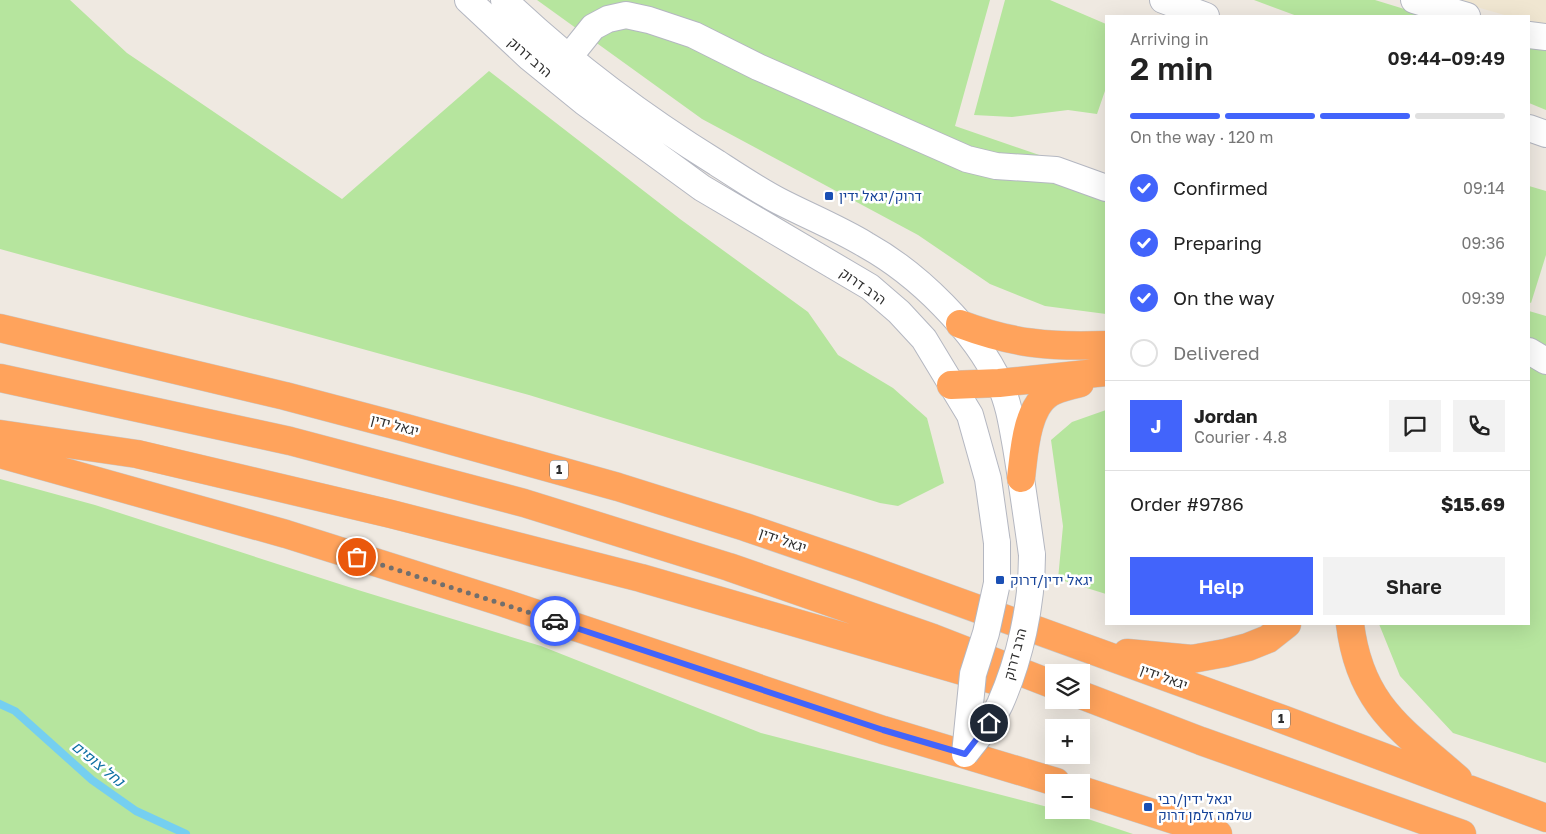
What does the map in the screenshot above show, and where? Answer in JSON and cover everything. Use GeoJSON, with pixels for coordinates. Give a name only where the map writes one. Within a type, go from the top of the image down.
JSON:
{"type":"FeatureCollection","features":[{"type":"Feature","properties":{"kind":"highway"},"geometry":{"type":"LineString","coordinates":[[960,324],[989,335],[1022,343],[1079,346],[1105,345]]}},
{"type":"Feature","properties":{"kind":"highway","name":"יגאל ידין"},"geometry":{"type":"LineString","coordinates":[[5,329],[294,398],[618,487],[745,527],[862,567],[1091,650],[1546,818]]}},
{"type":"Feature","properties":{"kind":"highway"},"geometry":{"type":"LineString","coordinates":[[952,385],[1105,373]]}},
{"type":"Feature","properties":{"kind":"highway"},"geometry":{"type":"LineString","coordinates":[[1022,478],[1026,436],[1036,408],[1048,394],[1105,373]]}},
{"type":"Feature","properties":{"kind":"highway"},"geometry":{"type":"LineString","coordinates":[[0,378],[290,441],[524,503],[729,567],[933,638],[1045,682]]}},
{"type":"Feature","properties":{"kind":"highway"},"geometry":{"type":"LineString","coordinates":[[0,434],[137,454],[400,516],[650,581],[850,637],[1045,695]]}},
{"type":"Feature","properties":{"kind":"highway"},"geometry":{"type":"LineString","coordinates":[[0,454],[286,534],[501,602],[635,649],[883,730],[1045,779]]}},
{"type":"Feature","properties":{"kind":"highway"},"geometry":{"type":"LineString","coordinates":[[1091,650],[1192,659],[1248,647],[1268,639],[1286,625]]}},
{"type":"Feature","properties":{"kind":"highway"},"geometry":{"type":"LineString","coordinates":[[1350,625],[1353,649],[1361,674],[1374,698],[1389,718],[1469,789]]}},
{"type":"Feature","properties":{"kind":"highway"},"geometry":{"type":"LineString","coordinates":[[1090,699],[1201,742],[1462,834]]}},
{"type":"Feature","properties":{"kind":"highway"},"geometry":{"type":"LineString","coordinates":[[1090,708],[1201,742]]}},
{"type":"Feature","properties":{"kind":"highway"},"geometry":{"type":"LineString","coordinates":[[1090,793],[1218,834]]}},
{"type":"Feature","properties":{"kind":"street","name":"הרב דרוק"},"geometry":{"type":"LineString","coordinates":[[468,0],[530,58],[584,102],[702,188],[870,287],[899,312],[924,339],[970,415],[988,479],[997,543],[997,583],[986,634],[973,674],[965,754]]}},
{"type":"Feature","properties":{"kind":"street","name":"הרב דרוק"},"geometry":{"type":"LineString","coordinates":[[504,0],[569,57],[650,120],[777,200],[867,245],[901,269],[935,298],[960,324],[982,353],[999,382],[1008,406],[1022,478],[1032,555],[1032,575],[1027,606],[1008,683],[989,723],[965,754]]}},
{"type":"Feature","properties":{"kind":"street"},"geometry":{"type":"LineString","coordinates":[[1163,0],[1203,15]]}},
{"type":"Feature","properties":{"kind":"street"},"geometry":{"type":"LineString","coordinates":[[1414,0],[1464,15]]}},
{"type":"Feature","properties":{"kind":"street"},"geometry":{"type":"LineString","coordinates":[[569,57],[592,27],[608,19],[626,15],[649,20],[694,35],[758,67],[967,159],[996,166],[1056,170],[1105,188]]}},
{"type":"Feature","properties":{"kind":"street"},"geometry":{"type":"LineString","coordinates":[[1530,35],[1546,37]]}},
{"type":"Feature","properties":{"kind":"street"},"geometry":{"type":"LineString","coordinates":[[1530,128],[1546,134]]}},
{"type":"Feature","properties":{"kind":"street"},"geometry":{"type":"LineString","coordinates":[[1530,352],[1546,361]]}},
{"type":"Feature","properties":{"kind":"shaded area"},"geometry":{"type":"Polygon","coordinates":[[[1452,0],[1546,0],[1546,25],[1530,21],[1530,15],[1504,15],[1452,0]]]}},
{"type":"Feature","properties":{"kind":"green space"},"geometry":{"type":"Polygon","coordinates":[[[0,0],[70,0],[127,53],[342,199],[489,71],[680,219],[808,312],[838,355],[893,388],[927,418],[944,483],[898,506],[880,503],[529,395],[0,249],[0,0]]]}},
{"type":"Feature","properties":{"kind":"green space"},"geometry":{"type":"Polygon","coordinates":[[[537,0],[990,0],[955,126],[1105,178],[1105,314],[1045,306],[990,284],[918,235],[702,119],[537,0]]]}},
{"type":"Feature","properties":{"kind":"green space"},"geometry":{"type":"Polygon","coordinates":[[[1005,0],[1050,0],[1105,24],[1105,91],[1097,114],[1068,110],[1012,117],[974,115],[1005,0]]]}},
{"type":"Feature","properties":{"kind":"green space"},"geometry":{"type":"Polygon","coordinates":[[[1254,0],[1375,0],[1424,15],[1294,15],[1254,0]]]}},
{"type":"Feature","properties":{"kind":"green space"},"geometry":{"type":"Polygon","coordinates":[[[1530,44],[1546,46],[1546,110],[1530,103],[1530,44]]]}},
{"type":"Feature","properties":{"kind":"green space"},"geometry":{"type":"Polygon","coordinates":[[[1530,186],[1546,191],[1546,255],[1531,303],[1530,186]]]}},
{"type":"Feature","properties":{"kind":"green space"},"geometry":{"type":"Polygon","coordinates":[[[1530,311],[1546,316],[1546,763],[1453,733],[1400,676],[1379,625],[1530,625],[1530,311]]]}},
{"type":"Feature","properties":{"kind":"green space"},"geometry":{"type":"Polygon","coordinates":[[[1105,410],[1105,594],[1058,579],[1063,526],[1051,440],[1072,422],[1105,410]]]}},
{"type":"Feature","properties":{"kind":"green space"},"geometry":{"type":"Polygon","coordinates":[[[0,479],[95,505],[358,590],[541,646],[761,733],[1045,806],[1045,819],[1088,819],[1133,834],[0,834],[0,479]]]}},
{"type":"Feature","properties":{"kind":"waterway","name":"נחל צופים"},"geometry":{"type":"LineString","coordinates":[[0,704],[15,711],[92,780],[136,811],[186,834]]}},
{"type":"Feature","properties":{"kind":"way so far"},"geometry":{"type":"LineString","coordinates":[[357,557],[555,621]]}},
{"type":"Feature","properties":{"kind":"place","name":"דרוק/יגאל ידין"},"geometry":{"type":"Point","coordinates":[829,196]}},
{"type":"Feature","properties":{"kind":"place","name":"יגאל ידין/דרוק"},"geometry":{"type":"Point","coordinates":[1000,580]}},
{"type":"Feature","properties":{"kind":"place","name":"יגאל ידין/רבי שלמה זלמן דרוק"},"geometry":{"type":"Point","coordinates":[1148,807]}},
{"type":"Feature","properties":{"kind":"route"},"geometry":{"type":"LineString","coordinates":[[555,621],[883,730],[965,754],[989,723]]}}]}
